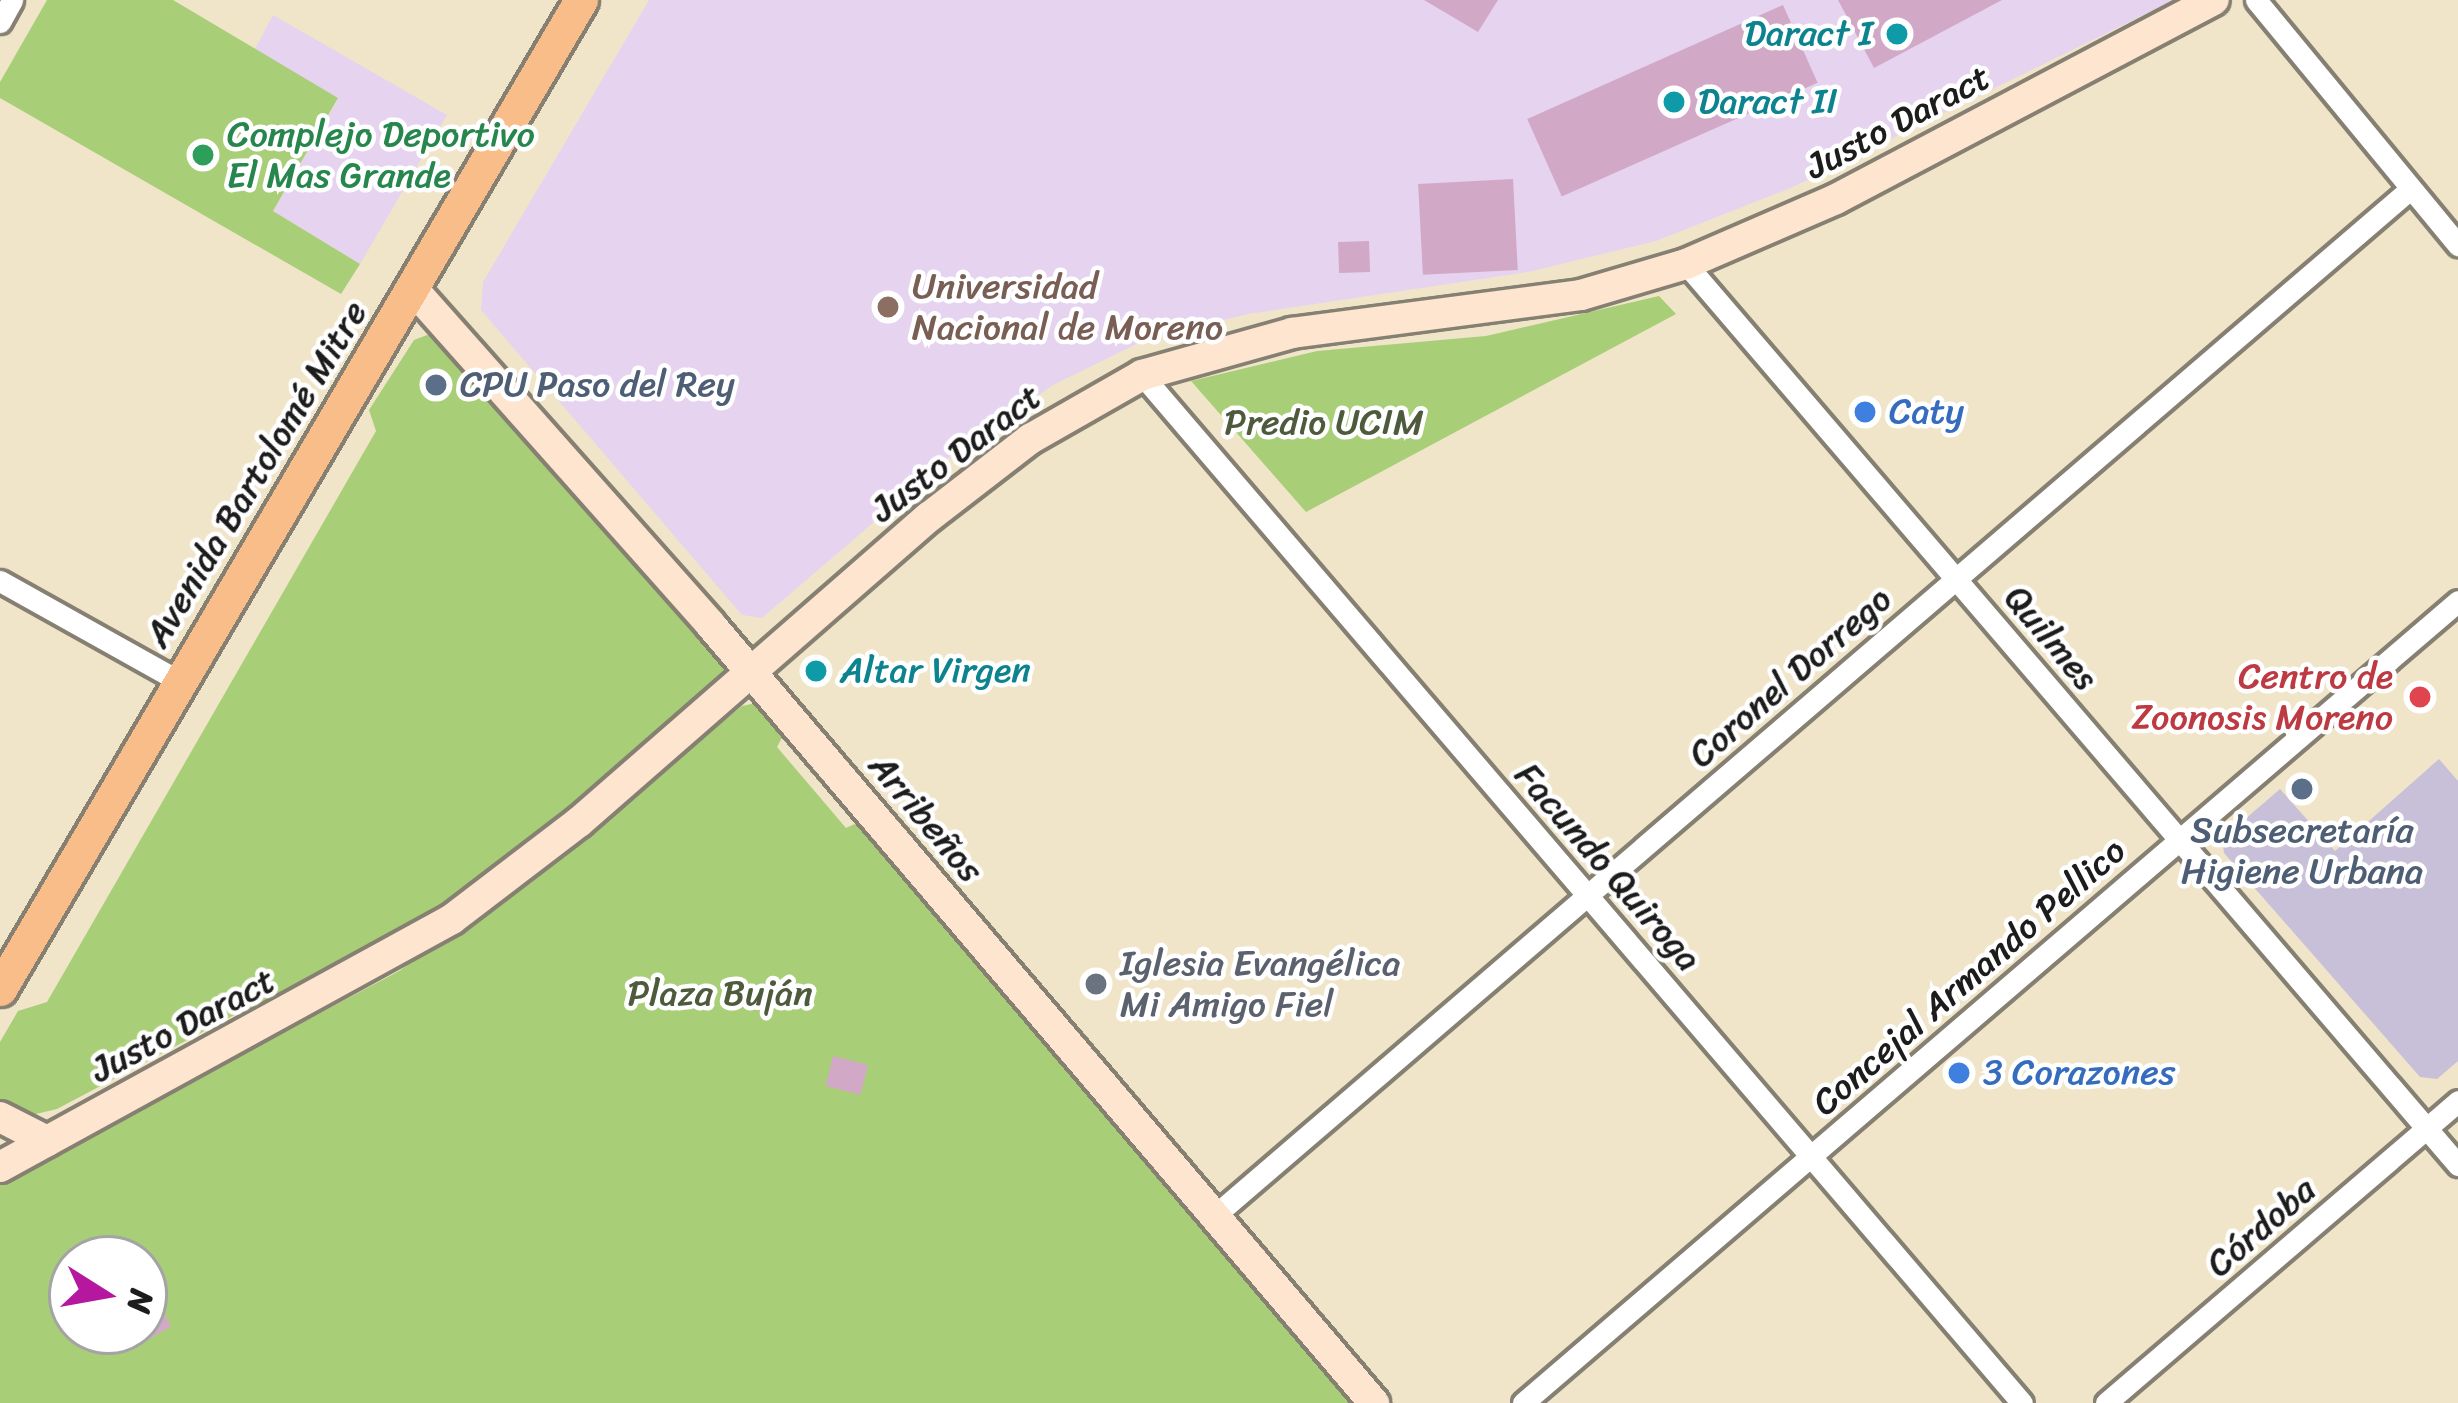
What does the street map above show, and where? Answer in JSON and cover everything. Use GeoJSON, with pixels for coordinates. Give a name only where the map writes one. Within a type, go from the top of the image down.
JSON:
{"type":"FeatureCollection","features":[{"type":"Feature","properties":{"kind":"main road","name":"Avenida Bartolomé Mitre"},"geometry":{"type":"LineString","coordinates":[[0,989],[177,680],[581,0]]}},
{"type":"Feature","properties":{"kind":"street"},"geometry":{"type":"LineString","coordinates":[[0,22],[12,0]]}},
{"type":"Feature","properties":{"kind":"street","name":"Justo Daract"},"geometry":{"type":"LineString","coordinates":[[0,1166],[406,951],[579,822],[750,670],[1030,440],[1142,375],[1292,333],[1581,296],[1686,264],[1836,199],[2213,0]]}},
{"type":"Feature","properties":{"kind":"street"},"geometry":{"type":"LineString","coordinates":[[2256,0],[2458,245]]}},
{"type":"Feature","properties":{"kind":"street","name":"Coronel Dorrego"},"geometry":{"type":"LineString","coordinates":[[1214,1216],[2410,189]]}},
{"type":"Feature","properties":{"kind":"street","name":"Quilmes"},"geometry":{"type":"LineString","coordinates":[[1686,264],[2458,1166]]}},
{"type":"Feature","properties":{"kind":"street","name":"Arribeños"},"geometry":{"type":"LineString","coordinates":[[412,288],[750,670],[1374,1403]]}},
{"type":"Feature","properties":{"kind":"street","name":"Facundo Quiroga"},"geometry":{"type":"LineString","coordinates":[[1142,375],[2022,1403]]}},
{"type":"Feature","properties":{"kind":"street"},"geometry":{"type":"LineString","coordinates":[[0,581],[177,680]]}},
{"type":"Feature","properties":{"kind":"street","name":"Concejal Armando Pellico"},"geometry":{"type":"LineString","coordinates":[[1523,1403],[2458,601]]}},
{"type":"Feature","properties":{"kind":"street","name":"Córdoba"},"geometry":{"type":"LineString","coordinates":[[2106,1403],[2458,1101]]}},
{"type":"Feature","properties":{"kind":"street"},"geometry":{"type":"LineString","coordinates":[[0,1117],[47,1141]]}},
{"type":"Feature","properties":{"kind":"shaded area","name":"Universidad Nacional de Moreno"},"geometry":{"type":"Polygon","coordinates":[[[649,0],[2174,0],[1793,187],[1656,241],[1528,272],[1248,314],[1147,339],[1053,385],[950,457],[762,618],[742,615],[481,310],[483,282],[649,0]]]}},
{"type":"Feature","properties":{"kind":"shaded area"},"geometry":{"type":"Polygon","coordinates":[[[273,15],[447,115],[360,264],[273,211],[338,99],[255,49],[273,15]]]}},
{"type":"Feature","properties":{"kind":"shaded area"},"geometry":{"type":"Polygon","coordinates":[[[2439,759],[2458,781],[2458,1061],[2437,1079],[2420,1077],[2224,853],[2222,839],[2280,789],[2335,851],[2439,759]]]}},
{"type":"Feature","properties":{"kind":"green space","name":"Complejo Deportivo El Mas Grande"},"geometry":{"type":"Polygon","coordinates":[[[47,0],[173,0],[338,98],[273,211],[360,264],[341,294],[0,98],[0,82],[47,0]]]}},
{"type":"Feature","properties":{"kind":"green space","name":"Predio UCIM"},"geometry":{"type":"Polygon","coordinates":[[[1659,296],[1676,314],[1306,512],[1191,381],[1317,351],[1486,336],[1659,296]]]}},
{"type":"Feature","properties":{"kind":"green space"},"geometry":{"type":"Polygon","coordinates":[[[427,335],[440,339],[728,673],[581,805],[438,913],[309,988],[240,1012],[57,1109],[23,1117],[0,1105],[0,1042],[18,1011],[47,1002],[376,431],[369,410],[414,340],[427,335]]]}},
{"type":"Feature","properties":{"kind":"green space","name":"Plaza Buján"},"geometry":{"type":"Polygon","coordinates":[[[756,703],[785,732],[777,747],[846,828],[861,821],[1349,1403],[0,1403],[0,1184],[399,971],[542,870],[742,706],[756,703]]]}},
{"type":"Feature","properties":{"kind":"building"},"geometry":{"type":"Polygon","coordinates":[[[1424,0],[1498,0],[1478,32],[1424,0]]]}},
{"type":"Feature","properties":{"kind":"building","name":"Daract I"},"geometry":{"type":"Polygon","coordinates":[[[1838,0],[2002,0],[1874,68],[1838,0]]]}},
{"type":"Feature","properties":{"kind":"building","name":"Daract II"},"geometry":{"type":"Polygon","coordinates":[[[1783,5],[1818,83],[1562,197],[1527,119],[1783,5]]]}},
{"type":"Feature","properties":{"kind":"building"},"geometry":{"type":"Polygon","coordinates":[[[1513,179],[1518,270],[1423,275],[1418,184],[1513,179]]]}},
{"type":"Feature","properties":{"kind":"building"},"geometry":{"type":"Polygon","coordinates":[[[1369,241],[1370,272],[1339,273],[1338,242],[1369,241]]]}},
{"type":"Feature","properties":{"kind":"building"},"geometry":{"type":"Polygon","coordinates":[[[833,1056],[868,1065],[860,1095],[826,1086],[833,1056]]]}},
{"type":"Feature","properties":{"kind":"place","name":"Daract I"},"geometry":{"type":"Point","coordinates":[1897,34]}},
{"type":"Feature","properties":{"kind":"place","name":"Daract II"},"geometry":{"type":"Point","coordinates":[1674,102]}},
{"type":"Feature","properties":{"kind":"place","name":"Complejo Deportivo El Mas Grande"},"geometry":{"type":"Point","coordinates":[203,155]}},
{"type":"Feature","properties":{"kind":"place","name":"Universidad Nacional de Moreno"},"geometry":{"type":"Point","coordinates":[888,307]}},
{"type":"Feature","properties":{"kind":"place","name":"CPU Paso del Rey"},"geometry":{"type":"Point","coordinates":[436,385]}},
{"type":"Feature","properties":{"kind":"place","name":"Caty"},"geometry":{"type":"Point","coordinates":[1865,412]}},
{"type":"Feature","properties":{"kind":"place","name":"Altar Virgen"},"geometry":{"type":"Point","coordinates":[816,671]}},
{"type":"Feature","properties":{"kind":"place","name":"Centro de Zoonosis Moreno"},"geometry":{"type":"Point","coordinates":[2420,697]}},
{"type":"Feature","properties":{"kind":"place","name":"Subsecretaría Higiene Urbana"},"geometry":{"type":"Point","coordinates":[2302,789]}},
{"type":"Feature","properties":{"kind":"place","name":"Iglesia Evangélica Mi Amigo Fiel"},"geometry":{"type":"Point","coordinates":[1096,984]}},
{"type":"Feature","properties":{"kind":"place","name":"3 Corazones"},"geometry":{"type":"Point","coordinates":[1959,1073]}}]}
